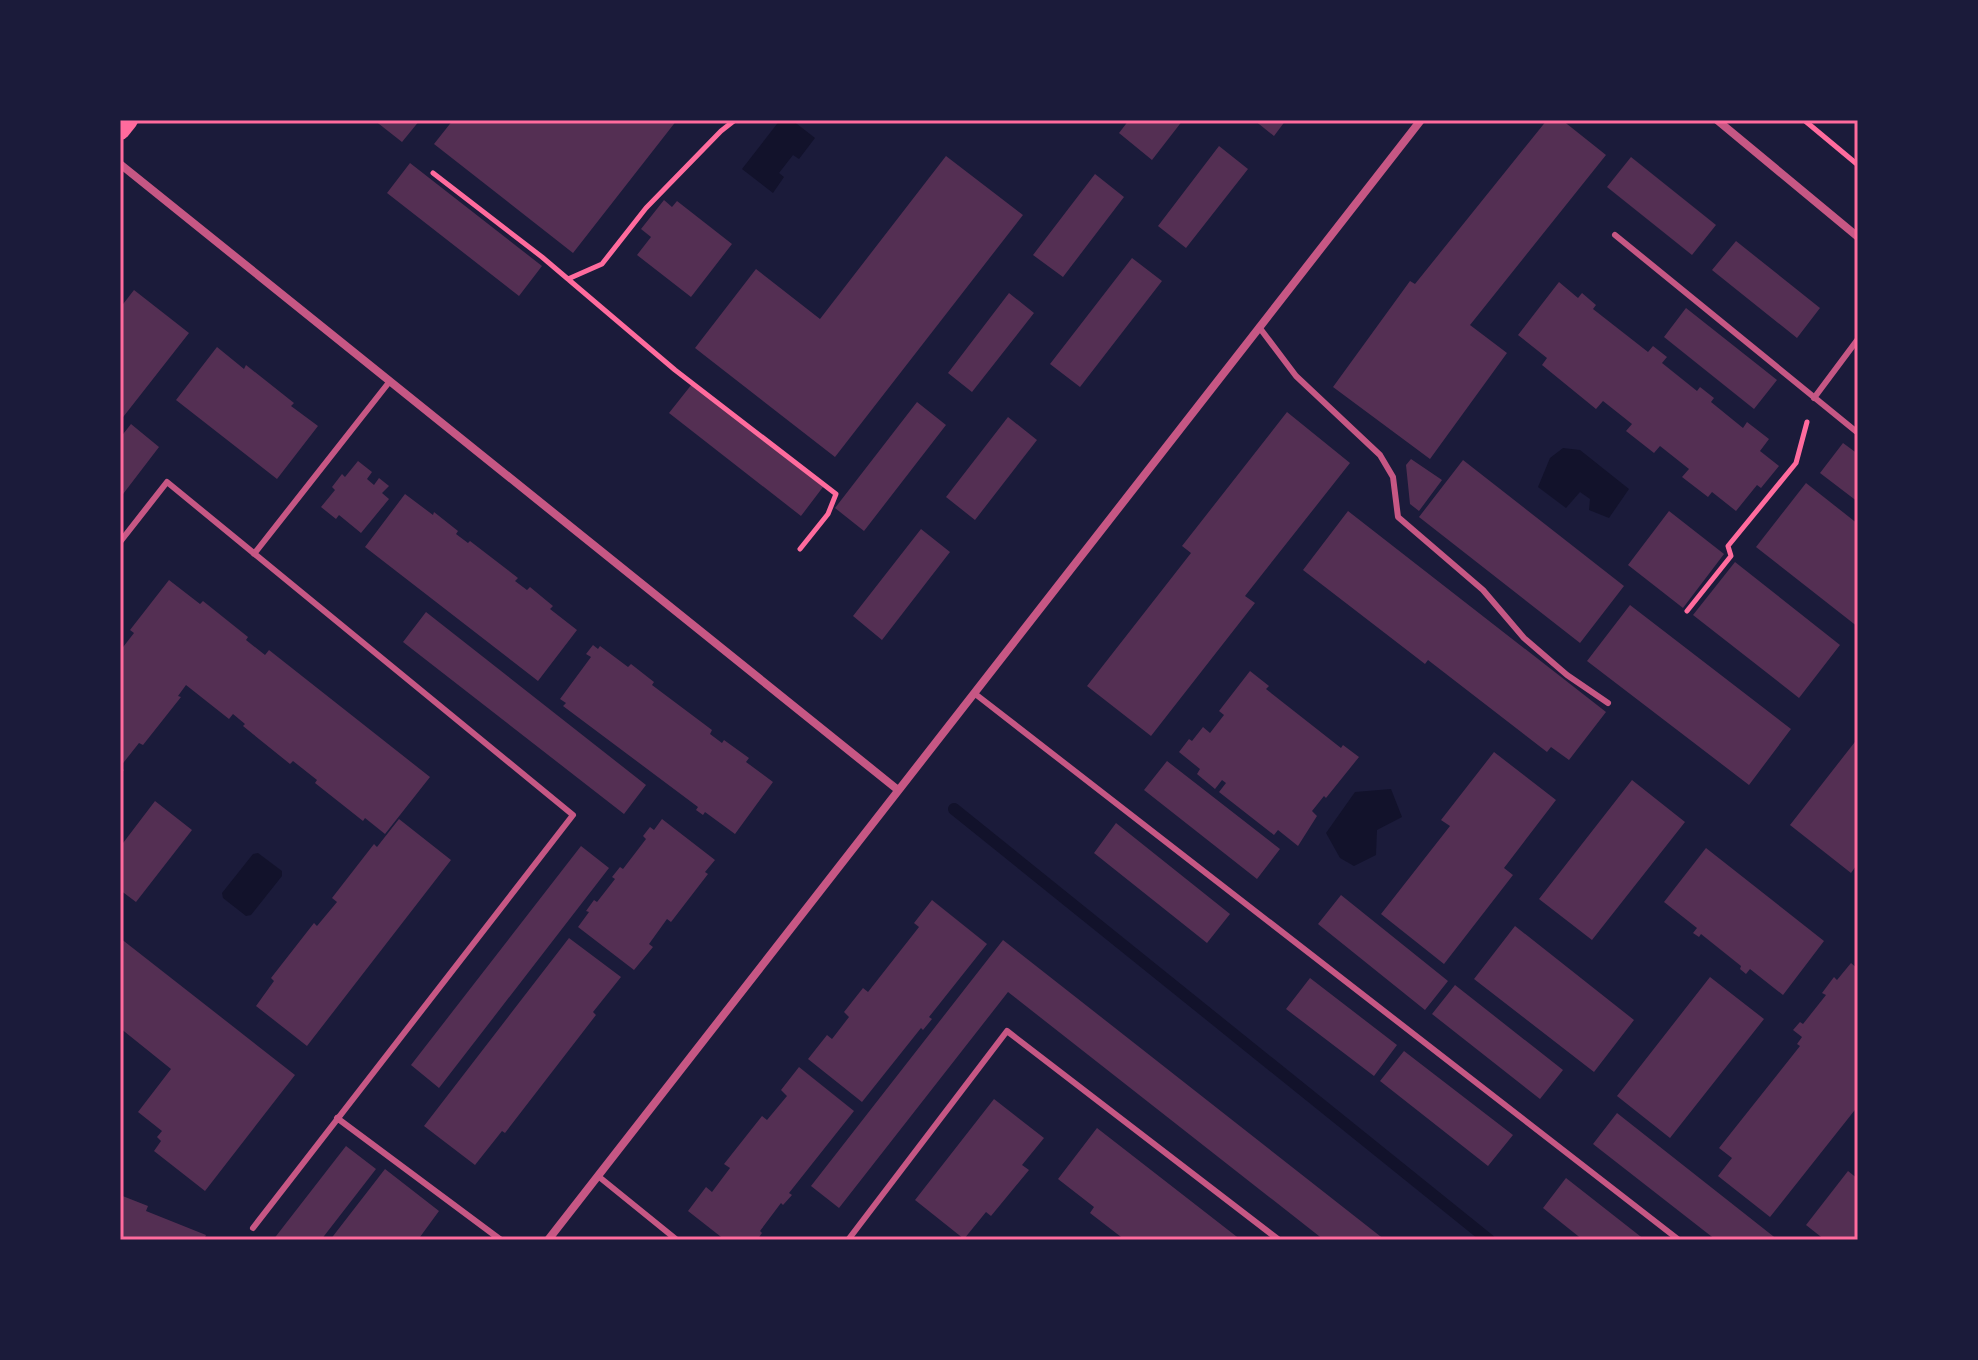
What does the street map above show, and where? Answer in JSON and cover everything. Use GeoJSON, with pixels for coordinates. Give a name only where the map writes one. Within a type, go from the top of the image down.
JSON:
{"type":"FeatureCollection","features":[{"type":"Feature","properties":{"kind":"main road"},"geometry":{"type":"LineString","coordinates":[[120,130],[128,120]]}},
{"type":"Feature","properties":{"kind":"street"},"geometry":{"type":"LineString","coordinates":[[548,1240],[1421,120]]}},
{"type":"Feature","properties":{"kind":"street"},"geometry":{"type":"LineString","coordinates":[[1717,120],[1858,237]]}},
{"type":"Feature","properties":{"kind":"street"},"geometry":{"type":"LineString","coordinates":[[120,164],[898,790]]}},
{"type":"Feature","properties":{"kind":"lane"},"geometry":{"type":"LineString","coordinates":[[1615,235],[1858,433]]}},
{"type":"Feature","properties":{"kind":"lane"},"geometry":{"type":"LineString","coordinates":[[1259,327],[1296,376],[1380,455],[1393,477],[1398,517],[1483,590],[1524,638],[1567,675],[1608,703]]}},
{"type":"Feature","properties":{"kind":"lane"},"geometry":{"type":"LineString","coordinates":[[1814,398],[1858,339]]}},
{"type":"Feature","properties":{"kind":"lane"},"geometry":{"type":"LineString","coordinates":[[254,554],[390,381]]}},
{"type":"Feature","properties":{"kind":"lane"},"geometry":{"type":"LineString","coordinates":[[120,542],[167,482],[573,815],[253,1228]]}},
{"type":"Feature","properties":{"kind":"lane"},"geometry":{"type":"LineString","coordinates":[[974,693],[1679,1240]]}},
{"type":"Feature","properties":{"kind":"lane"},"geometry":{"type":"LineString","coordinates":[[848,1240],[1007,1031],[1279,1240]]}},
{"type":"Feature","properties":{"kind":"lane"},"geometry":{"type":"LineString","coordinates":[[337,1118],[501,1240]]}},
{"type":"Feature","properties":{"kind":"lane"},"geometry":{"type":"LineString","coordinates":[[598,1176],[677,1240]]}},
{"type":"Feature","properties":{"kind":"path"},"geometry":{"type":"LineString","coordinates":[[568,279],[602,264],[646,208],[735,120]]}},
{"type":"Feature","properties":{"kind":"path"},"geometry":{"type":"LineString","coordinates":[[1804,120],[1858,165]]}},
{"type":"Feature","properties":{"kind":"path"},"geometry":{"type":"LineString","coordinates":[[433,173],[568,279],[675,370],[836,494],[828,514],[800,549]]}},
{"type":"Feature","properties":{"kind":"path"},"geometry":{"type":"LineString","coordinates":[[1687,611],[1731,556],[1728,546],[1796,463],[1814,398]]}},
{"type":"Feature","properties":{"kind":"shaded area"},"geometry":{"type":"Polygon","coordinates":[[[780,120],[792,120],[815,138],[799,159],[793,155],[779,173],[784,177],[773,193],[742,169],[780,120]]]}},
{"type":"Feature","properties":{"kind":"shaded area"},"geometry":{"type":"Polygon","coordinates":[[[1563,448],[1580,450],[1629,489],[1609,518],[1589,510],[1590,499],[1580,492],[1566,508],[1538,487],[1550,458],[1563,448]]]}},
{"type":"Feature","properties":{"kind":"shaded area"},"geometry":{"type":"Polygon","coordinates":[[[1391,789],[1402,817],[1377,830],[1376,855],[1354,866],[1340,858],[1326,833],[1355,792],[1391,789]]]}},
{"type":"Feature","properties":{"kind":"shaded area"},"geometry":{"type":"Polygon","coordinates":[[[258,853],[282,871],[282,876],[251,915],[246,916],[223,898],[222,893],[253,854],[258,853]]]}},
{"type":"Feature","properties":{"kind":"building"},"geometry":{"type":"Polygon","coordinates":[[[374,120],[420,120],[402,142],[374,120]]]}},
{"type":"Feature","properties":{"kind":"building"},"geometry":{"type":"Polygon","coordinates":[[[453,120],[677,120],[573,253],[434,144],[453,120]]]}},
{"type":"Feature","properties":{"kind":"building"},"geometry":{"type":"Polygon","coordinates":[[[1129,120],[1183,120],[1152,160],[1119,133],[1129,120]]]}},
{"type":"Feature","properties":{"kind":"building"},"geometry":{"type":"Polygon","coordinates":[[[1254,120],[1286,120],[1274,136],[1254,120]]]}},
{"type":"Feature","properties":{"kind":"building"},"geometry":{"type":"Polygon","coordinates":[[[1547,120],[1562,120],[1606,155],[1470,325],[1507,353],[1430,459],[1333,387],[1410,281],[1415,284],[1547,120]]]}},
{"type":"Feature","properties":{"kind":"building"},"geometry":{"type":"Polygon","coordinates":[[[1219,146],[1248,169],[1186,248],[1158,226],[1219,146]]]}},
{"type":"Feature","properties":{"kind":"building"},"geometry":{"type":"Polygon","coordinates":[[[946,156],[1023,215],[835,457],[695,348],[756,269],[820,319],[946,156]]]}},
{"type":"Feature","properties":{"kind":"building"},"geometry":{"type":"Polygon","coordinates":[[[1631,157],[1716,225],[1692,255],[1607,187],[1631,157]]]}},
{"type":"Feature","properties":{"kind":"building"},"geometry":{"type":"Polygon","coordinates":[[[410,163],[542,266],[519,296],[387,193],[410,163]]]}},
{"type":"Feature","properties":{"kind":"building"},"geometry":{"type":"Polygon","coordinates":[[[1095,174],[1124,197],[1063,277],[1033,255],[1095,174]]]}},
{"type":"Feature","properties":{"kind":"building"},"geometry":{"type":"Polygon","coordinates":[[[664,200],[672,207],[677,201],[732,244],[691,297],[637,255],[651,237],[641,229],[664,200]]]}},
{"type":"Feature","properties":{"kind":"building"},"geometry":{"type":"Polygon","coordinates":[[[1736,241],[1820,308],[1797,338],[1712,270],[1736,241]]]}},
{"type":"Feature","properties":{"kind":"building"},"geometry":{"type":"Polygon","coordinates":[[[1132,258],[1162,281],[1080,387],[1050,364],[1132,258]]]}},
{"type":"Feature","properties":{"kind":"building"},"geometry":{"type":"Polygon","coordinates":[[[1559,282],[1578,298],[1582,293],[1596,305],[1593,309],[1648,352],[1653,346],[1667,357],[1662,363],[1697,391],[1700,387],[1714,398],[1711,402],[1743,428],[1747,422],[1769,439],[1760,451],[1779,466],[1761,488],[1757,485],[1736,511],[1712,492],[1708,497],[1682,477],[1689,469],[1660,446],[1654,453],[1626,431],[1632,424],[1603,401],[1596,409],[1542,365],[1547,358],[1518,335],[1559,282]]]}},
{"type":"Feature","properties":{"kind":"building"},"geometry":{"type":"Polygon","coordinates":[[[134,290],[189,333],[120,421],[120,308],[134,290]]]}},
{"type":"Feature","properties":{"kind":"building"},"geometry":{"type":"Polygon","coordinates":[[[1009,293],[1034,313],[972,392],[948,373],[1009,293]]]}},
{"type":"Feature","properties":{"kind":"building"},"geometry":{"type":"Polygon","coordinates":[[[1686,308],[1777,380],[1754,409],[1664,337],[1686,308]]]}},
{"type":"Feature","properties":{"kind":"building"},"geometry":{"type":"Polygon","coordinates":[[[217,347],[244,369],[246,365],[318,426],[277,479],[176,400],[217,347]]]}},
{"type":"Feature","properties":{"kind":"building"},"geometry":{"type":"Polygon","coordinates":[[[692,384],[823,487],[801,516],[669,413],[692,384]]]}},
{"type":"Feature","properties":{"kind":"building"},"geometry":{"type":"Polygon","coordinates":[[[917,402],[946,425],[864,531],[835,508],[917,402]]]}},
{"type":"Feature","properties":{"kind":"building"},"geometry":{"type":"Polygon","coordinates":[[[1287,412],[1350,463],[1245,596],[1255,603],[1151,736],[1087,686],[1191,553],[1182,546],[1287,412]]]}},
{"type":"Feature","properties":{"kind":"building"},"geometry":{"type":"Polygon","coordinates":[[[1008,417],[1037,440],[975,520],[946,497],[1008,417]]]}},
{"type":"Feature","properties":{"kind":"building"},"geometry":{"type":"Polygon","coordinates":[[[131,424],[159,447],[120,498],[120,438],[131,424]]]}},
{"type":"Feature","properties":{"kind":"building"},"geometry":{"type":"Polygon","coordinates":[[[1843,443],[1858,454],[1858,502],[1820,473],[1843,443]]]}},
{"type":"Feature","properties":{"kind":"building"},"geometry":{"type":"Polygon","coordinates":[[[1411,459],[1442,480],[1419,511],[1410,504],[1406,465],[1411,459]]]}},
{"type":"Feature","properties":{"kind":"building"},"geometry":{"type":"Polygon","coordinates":[[[1463,460],[1624,586],[1580,643],[1419,517],[1463,460]]]}},
{"type":"Feature","properties":{"kind":"building"},"geometry":{"type":"Polygon","coordinates":[[[358,461],[372,472],[367,479],[374,485],[379,478],[389,486],[382,493],[389,499],[361,533],[339,515],[336,519],[321,507],[335,490],[332,487],[342,474],[345,477],[358,461]]]}},
{"type":"Feature","properties":{"kind":"building"},"geometry":{"type":"Polygon","coordinates":[[[1806,483],[1858,524],[1858,627],[1756,547],[1806,483]]]}},
{"type":"Feature","properties":{"kind":"building"},"geometry":{"type":"Polygon","coordinates":[[[405,494],[433,515],[434,512],[458,531],[456,534],[518,578],[515,581],[527,590],[530,587],[553,606],[550,609],[577,630],[538,681],[365,547],[405,494]]]}},
{"type":"Feature","properties":{"kind":"building"},"geometry":{"type":"Polygon","coordinates":[[[1348,511],[1606,712],[1569,760],[1551,747],[1547,752],[1428,660],[1425,664],[1303,570],[1348,511]]]}},
{"type":"Feature","properties":{"kind":"building"},"geometry":{"type":"Polygon","coordinates":[[[1669,511],[1724,554],[1683,608],[1628,565],[1669,511]]]}},
{"type":"Feature","properties":{"kind":"building"},"geometry":{"type":"Polygon","coordinates":[[[921,529],[950,552],[882,640],[853,616],[921,529]]]}},
{"type":"Feature","properties":{"kind":"building"},"geometry":{"type":"Polygon","coordinates":[[[1735,562],[1840,645],[1799,698],[1693,615],[1735,562]]]}},
{"type":"Feature","properties":{"kind":"building"},"geometry":{"type":"Polygon","coordinates":[[[169,580],[200,604],[203,601],[248,637],[246,640],[265,655],[269,650],[430,777],[385,834],[365,818],[363,821],[315,783],[317,780],[293,761],[290,764],[243,726],[245,724],[233,714],[229,719],[186,685],[178,696],[181,697],[143,745],[139,743],[120,767],[120,651],[134,633],[130,630],[169,580]]]}},
{"type":"Feature","properties":{"kind":"building"},"geometry":{"type":"Polygon","coordinates":[[[1630,605],[1791,729],[1749,785],[1587,661],[1630,605]]]}},
{"type":"Feature","properties":{"kind":"building"},"geometry":{"type":"Polygon","coordinates":[[[426,612],[646,785],[624,814],[403,642],[426,612]]]}},
{"type":"Feature","properties":{"kind":"building"},"geometry":{"type":"Polygon","coordinates":[[[593,645],[598,649],[600,646],[628,667],[631,664],[654,682],[652,685],[712,730],[710,734],[749,758],[746,762],[773,782],[735,834],[705,812],[703,815],[696,810],[698,807],[563,706],[566,703],[560,699],[591,657],[586,654],[593,645]]]}},
{"type":"Feature","properties":{"kind":"building"},"geometry":{"type":"Polygon","coordinates":[[[1250,671],[1269,686],[1266,689],[1341,748],[1343,745],[1359,757],[1312,811],[1317,816],[1298,846],[1278,830],[1274,835],[1219,792],[1226,783],[1222,780],[1215,789],[1197,774],[1200,769],[1179,752],[1203,727],[1210,733],[1224,715],[1219,711],[1250,671]]]}},
{"type":"Feature","properties":{"kind":"building"},"geometry":{"type":"Polygon","coordinates":[[[1858,738],[1858,863],[1851,873],[1790,825],[1858,738]]]}},
{"type":"Feature","properties":{"kind":"building"},"geometry":{"type":"Polygon","coordinates":[[[1494,752],[1556,800],[1504,868],[1513,875],[1444,964],[1381,914],[1450,826],[1441,820],[1494,752]]]}},
{"type":"Feature","properties":{"kind":"building"},"geometry":{"type":"Polygon","coordinates":[[[1167,761],[1280,849],[1257,879],[1144,790],[1167,761]]]}},
{"type":"Feature","properties":{"kind":"building"},"geometry":{"type":"Polygon","coordinates":[[[1632,780],[1685,822],[1592,940],[1539,899],[1632,780]]]}},
{"type":"Feature","properties":{"kind":"building"},"geometry":{"type":"Polygon","coordinates":[[[155,801],[192,830],[136,902],[120,890],[120,847],[155,801]]]}},
{"type":"Feature","properties":{"kind":"building"},"geometry":{"type":"Polygon","coordinates":[[[399,819],[451,860],[307,1046],[256,1006],[274,981],[271,978],[314,923],[317,926],[337,902],[332,898],[374,844],[377,847],[399,819]]]}},
{"type":"Feature","properties":{"kind":"building"},"geometry":{"type":"Polygon","coordinates":[[[662,819],[715,860],[671,922],[667,919],[649,944],[653,947],[634,970],[578,927],[594,900],[597,902],[615,879],[612,877],[620,867],[623,869],[646,839],[643,836],[650,827],[654,830],[662,819]]]}},
{"type":"Feature","properties":{"kind":"building"},"geometry":{"type":"Polygon","coordinates":[[[1116,823],[1230,914],[1207,943],[1094,853],[1116,823]]]}},
{"type":"Feature","properties":{"kind":"building"},"geometry":{"type":"Polygon","coordinates":[[[581,846],[609,868],[439,1088],[411,1065],[581,846]]]}},
{"type":"Feature","properties":{"kind":"building"},"geometry":{"type":"Polygon","coordinates":[[[1706,848],[1824,941],[1783,995],[1750,969],[1746,974],[1740,969],[1741,966],[1701,934],[1699,937],[1693,933],[1697,928],[1664,902],[1706,848]]]}},
{"type":"Feature","properties":{"kind":"building"},"geometry":{"type":"Polygon","coordinates":[[[1341,895],[1448,981],[1425,1010],[1318,924],[1341,895]]]}},
{"type":"Feature","properties":{"kind":"building"},"geometry":{"type":"Polygon","coordinates":[[[932,900],[987,944],[929,1017],[932,1019],[923,1030],[921,1028],[862,1102],[808,1059],[827,1035],[832,1039],[849,1017],[844,1012],[863,988],[868,992],[919,927],[914,923],[932,900]]]}},
{"type":"Feature","properties":{"kind":"building"},"geometry":{"type":"Polygon","coordinates":[[[1515,926],[1634,1020],[1594,1072],[1474,979],[1515,926]]]}},
{"type":"Feature","properties":{"kind":"building"},"geometry":{"type":"Polygon","coordinates":[[[120,938],[295,1075],[205,1191],[154,1151],[161,1141],[157,1137],[162,1131],[138,1112],[171,1069],[120,1028],[120,938]]]}},
{"type":"Feature","properties":{"kind":"building"},"geometry":{"type":"Polygon","coordinates":[[[569,938],[621,977],[593,1012],[596,1015],[505,1133],[502,1131],[475,1165],[424,1126],[569,938]]]}},
{"type":"Feature","properties":{"kind":"building"},"geometry":{"type":"Polygon","coordinates":[[[1003,940],[1385,1240],[1324,1240],[1008,992],[839,1208],[811,1186],[1003,940]]]}},
{"type":"Feature","properties":{"kind":"building"},"geometry":{"type":"Polygon","coordinates":[[[1851,963],[1858,969],[1858,1106],[1770,1217],[1718,1176],[1732,1158],[1719,1148],[1800,1046],[1797,1044],[1802,1037],[1793,1030],[1800,1022],[1803,1024],[1826,995],[1822,993],[1834,977],[1837,980],[1851,963]]]}},
{"type":"Feature","properties":{"kind":"building"},"geometry":{"type":"Polygon","coordinates":[[[1710,977],[1764,1019],[1670,1138],[1617,1096],[1710,977]]]}},
{"type":"Feature","properties":{"kind":"building"},"geometry":{"type":"Polygon","coordinates":[[[1310,978],[1397,1045],[1374,1076],[1286,1009],[1310,978]]]}},
{"type":"Feature","properties":{"kind":"building"},"geometry":{"type":"Polygon","coordinates":[[[1455,985],[1563,1070],[1540,1099],[1432,1014],[1455,985]]]}},
{"type":"Feature","properties":{"kind":"building"},"geometry":{"type":"Polygon","coordinates":[[[1404,1051],[1513,1135],[1488,1166],[1380,1081],[1404,1051]]]}},
{"type":"Feature","properties":{"kind":"building"},"geometry":{"type":"Polygon","coordinates":[[[799,1067],[854,1111],[789,1193],[792,1195],[783,1205],[781,1203],[757,1240],[725,1240],[688,1211],[706,1187],[712,1192],[730,1168],[724,1164],[762,1116],[767,1120],[787,1096],[781,1090],[799,1067]]]}},
{"type":"Feature","properties":{"kind":"building"},"geometry":{"type":"Polygon","coordinates":[[[994,1099],[1044,1138],[1022,1165],[1029,1170],[991,1216],[986,1212],[964,1239],[915,1200],[994,1099]]]}},
{"type":"Feature","properties":{"kind":"building"},"geometry":{"type":"Polygon","coordinates":[[[1617,1113],[1778,1240],[1716,1240],[1593,1144],[1617,1113]]]}},
{"type":"Feature","properties":{"kind":"building"},"geometry":{"type":"Polygon","coordinates":[[[1097,1128],[1241,1240],[1125,1240],[1090,1213],[1094,1207],[1058,1179],[1097,1128]]]}},
{"type":"Feature","properties":{"kind":"building"},"geometry":{"type":"Polygon","coordinates":[[[346,1146],[376,1169],[321,1240],[273,1240],[346,1146]]]}},
{"type":"Feature","properties":{"kind":"building"},"geometry":{"type":"Polygon","coordinates":[[[385,1169],[439,1211],[420,1237],[423,1240],[330,1240],[385,1169]]]}},
{"type":"Feature","properties":{"kind":"building"},"geometry":{"type":"Polygon","coordinates":[[[1848,1171],[1858,1179],[1858,1240],[1825,1240],[1806,1225],[1848,1171]]]}},
{"type":"Feature","properties":{"kind":"building"},"geometry":{"type":"Polygon","coordinates":[[[1566,1178],[1645,1240],[1583,1240],[1543,1208],[1566,1178]]]}},
{"type":"Feature","properties":{"kind":"building"},"geometry":{"type":"Polygon","coordinates":[[[120,1195],[148,1206],[146,1211],[206,1235],[204,1240],[120,1240],[120,1195]]]}},
{"type":"Feature","properties":{"kind":"waterway"},"geometry":{"type":"LineString","coordinates":[[954,809],[1489,1240]]}}]}
